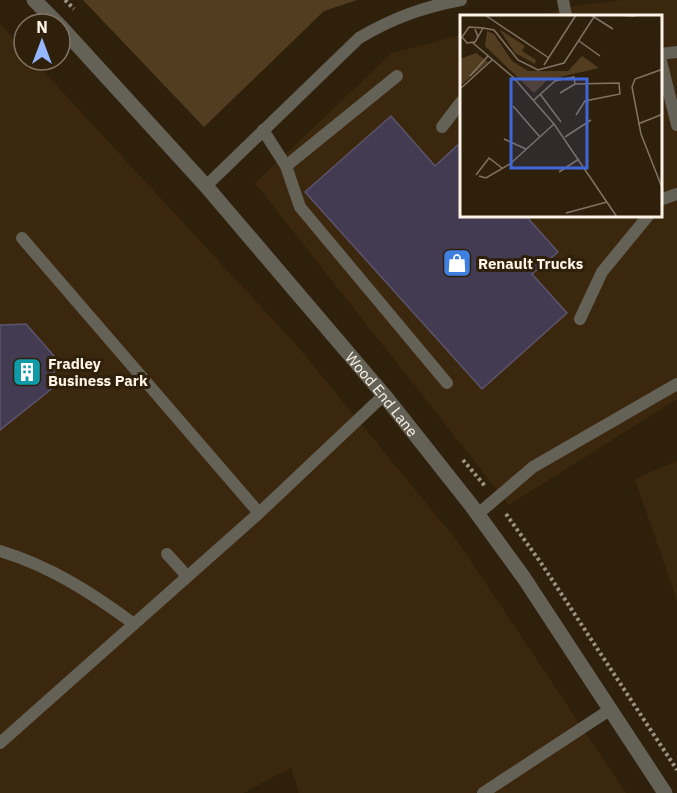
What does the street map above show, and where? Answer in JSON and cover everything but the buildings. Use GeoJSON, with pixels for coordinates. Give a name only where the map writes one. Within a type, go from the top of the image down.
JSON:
{"type":"FeatureCollection","features":[{"type":"Feature","properties":{"kind":"street","name":"Wood End Lane"},"geometry":{"type":"LineString","coordinates":[[34,0],[46,12]]}},
{"type":"Feature","properties":{"kind":"street","name":"Wood End Lane"},"geometry":{"type":"LineString","coordinates":[[72,39],[206,186],[384,395],[478,514],[525,578],[665,793]]}},
{"type":"Feature","properties":{"kind":"lane"},"geometry":{"type":"LineString","coordinates":[[206,186],[359,38],[390,20],[426,6],[461,0]]}},
{"type":"Feature","properties":{"kind":"lane"},"geometry":{"type":"LineString","coordinates":[[563,0],[566,15]]}},
{"type":"Feature","properties":{"kind":"lane"},"geometry":{"type":"LineString","coordinates":[[662,55],[677,52]]}},
{"type":"Feature","properties":{"kind":"lane"},"geometry":{"type":"LineString","coordinates":[[662,63],[677,126]]}},
{"type":"Feature","properties":{"kind":"lane"},"geometry":{"type":"LineString","coordinates":[[286,166],[397,76]]}},
{"type":"Feature","properties":{"kind":"lane"},"geometry":{"type":"LineString","coordinates":[[442,127],[460,103]]}},
{"type":"Feature","properties":{"kind":"lane"},"geometry":{"type":"LineString","coordinates":[[263,130],[286,166],[300,207],[447,383]]}},
{"type":"Feature","properties":{"kind":"lane"},"geometry":{"type":"LineString","coordinates":[[662,199],[677,194]]}},
{"type":"Feature","properties":{"kind":"lane"},"geometry":{"type":"LineString","coordinates":[[580,319],[602,272],[646,218]]}},
{"type":"Feature","properties":{"kind":"lane"},"geometry":{"type":"LineString","coordinates":[[22,238],[259,513]]}},
{"type":"Feature","properties":{"kind":"lane"},"geometry":{"type":"LineString","coordinates":[[478,514],[534,467],[677,384]]}},
{"type":"Feature","properties":{"kind":"lane"},"geometry":{"type":"LineString","coordinates":[[0,743],[259,513],[384,395]]}},
{"type":"Feature","properties":{"kind":"lane"},"geometry":{"type":"LineString","coordinates":[[0,551],[34,561],[96,596],[134,624]]}},
{"type":"Feature","properties":{"kind":"lane"},"geometry":{"type":"LineString","coordinates":[[167,554],[187,576]]}},
{"type":"Feature","properties":{"kind":"lane"},"geometry":{"type":"LineString","coordinates":[[483,793],[610,709]]}},
{"type":"Feature","properties":{"kind":"shaded area"},"geometry":{"type":"Polygon","coordinates":[[[83,0],[357,0],[324,11],[204,127],[83,0]]]}},
{"type":"Feature","properties":{"kind":"shaded area"},"geometry":{"type":"Polygon","coordinates":[[[623,0],[677,0],[677,399],[509,505],[255,183],[392,53],[460,35],[460,218],[662,218],[662,15],[539,15],[580,5],[623,0]]]}},
{"type":"Feature","properties":{"kind":"shaded area"},"geometry":{"type":"Polygon","coordinates":[[[0,24],[12,37],[12,72],[44,72],[298,347],[458,542],[626,793],[299,793],[291,768],[243,793],[0,793],[0,24]]]}},
{"type":"Feature","properties":{"kind":"shaded area"},"geometry":{"type":"Polygon","coordinates":[[[677,461],[677,601],[635,479],[677,461]]]}},
{"type":"Feature","properties":{"kind":"place","name":"Renault Trucks"},"geometry":{"type":"Point","coordinates":[457,263]}},
{"type":"Feature","properties":{"kind":"place","name":"Fradley Business Park"},"geometry":{"type":"Point","coordinates":[27,372]}}]}
